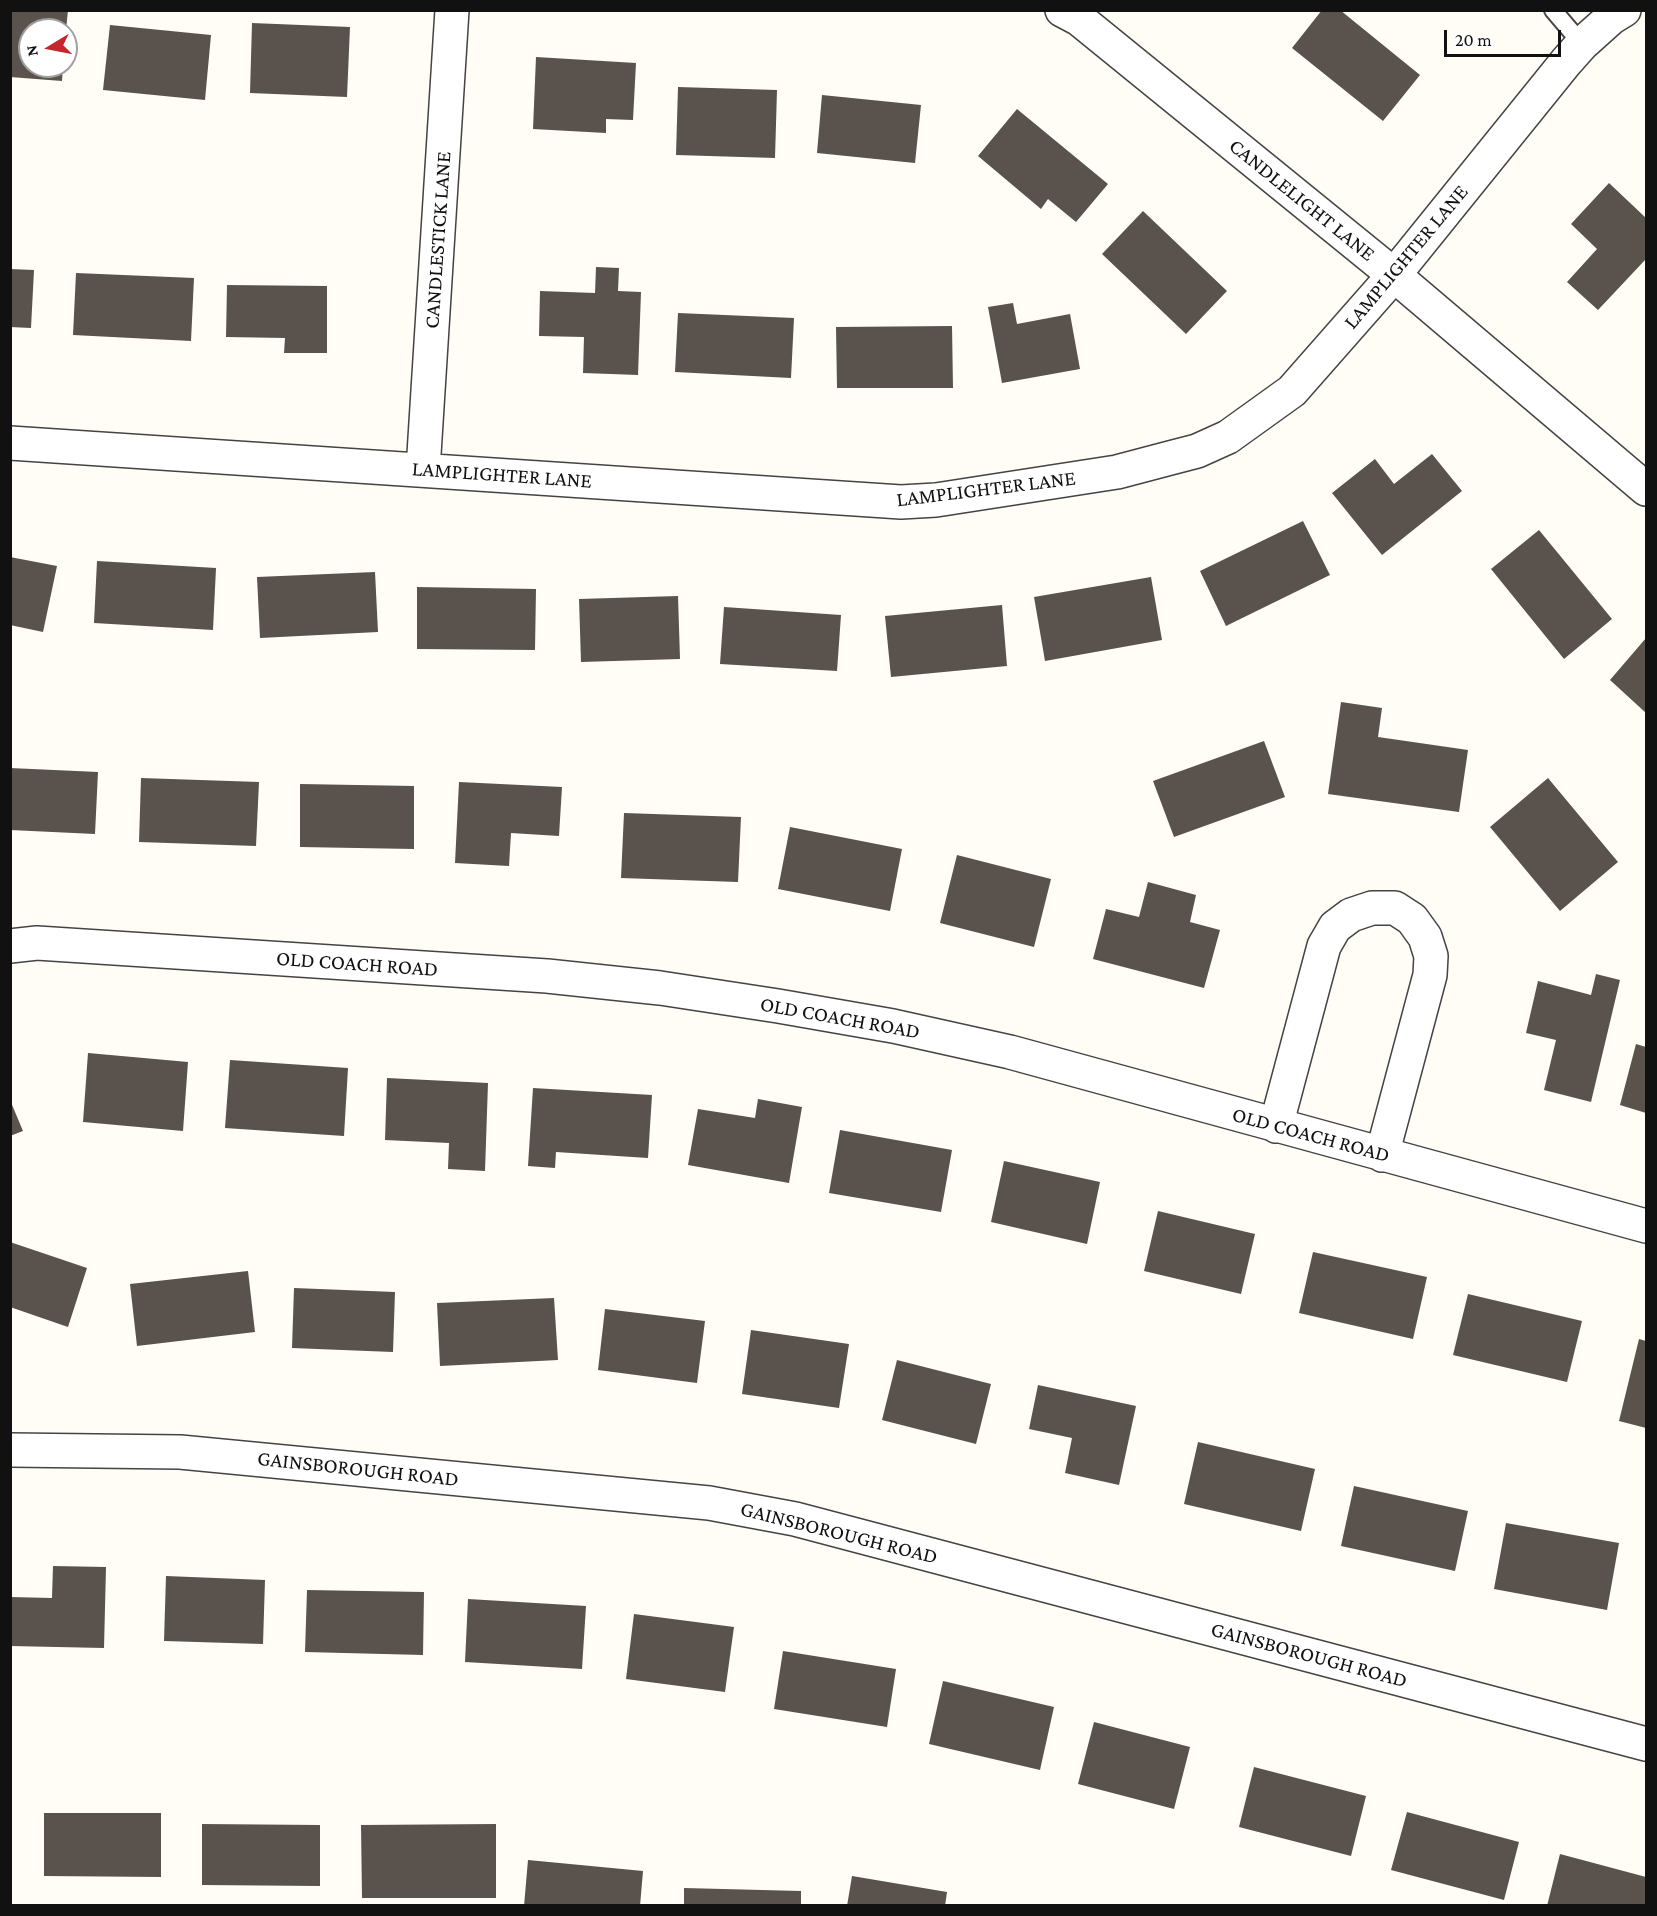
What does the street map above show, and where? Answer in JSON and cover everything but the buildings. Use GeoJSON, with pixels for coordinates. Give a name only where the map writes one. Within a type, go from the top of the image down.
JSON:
{"type":"FeatureCollection","features":[{"type":"Feature","properties":{"kind":"street","name":"CANDLESTICK LANE"},"geometry":{"type":"LineString","coordinates":[[423,470],[452,10]]}},
{"type":"Feature","properties":{"kind":"street","name":"CANDLELIGHT LANE"},"geometry":{"type":"LineString","coordinates":[[1062,10],[1079,19],[1394,275],[1647,489]]}},
{"type":"Feature","properties":{"kind":"street","name":"LAMPLIGHTER LANE"},"geometry":{"type":"LineString","coordinates":[[10,443],[901,502],[936,500],[1117,472],[1197,451],[1228,437],[1292,391],[1394,275],[1582,44],[1611,18],[1624,10]]}},
{"type":"Feature","properties":{"kind":"street"},"geometry":{"type":"LineString","coordinates":[[1276,1126],[1324,946],[1335,927],[1351,915],[1372,908],[1395,908],[1412,919],[1425,937],[1431,956],[1430,975],[1382,1155]]}},
{"type":"Feature","properties":{"kind":"street","name":"OLD COACH ROAD"},"geometry":{"type":"LineString","coordinates":[[10,946],[37,943],[548,976],[660,988],[778,1005],[893,1026],[1010,1052],[1647,1226]]}},
{"type":"Feature","properties":{"kind":"street","name":"GAINSBOROUGH ROAD"},"geometry":{"type":"LineString","coordinates":[[10,1450],[180,1452],[709,1503],[795,1519],[1647,1744]]}},
{"type":"Feature","properties":{"kind":"lane"},"geometry":{"type":"LineString","coordinates":[[1553,10],[1582,44]]}}]}
